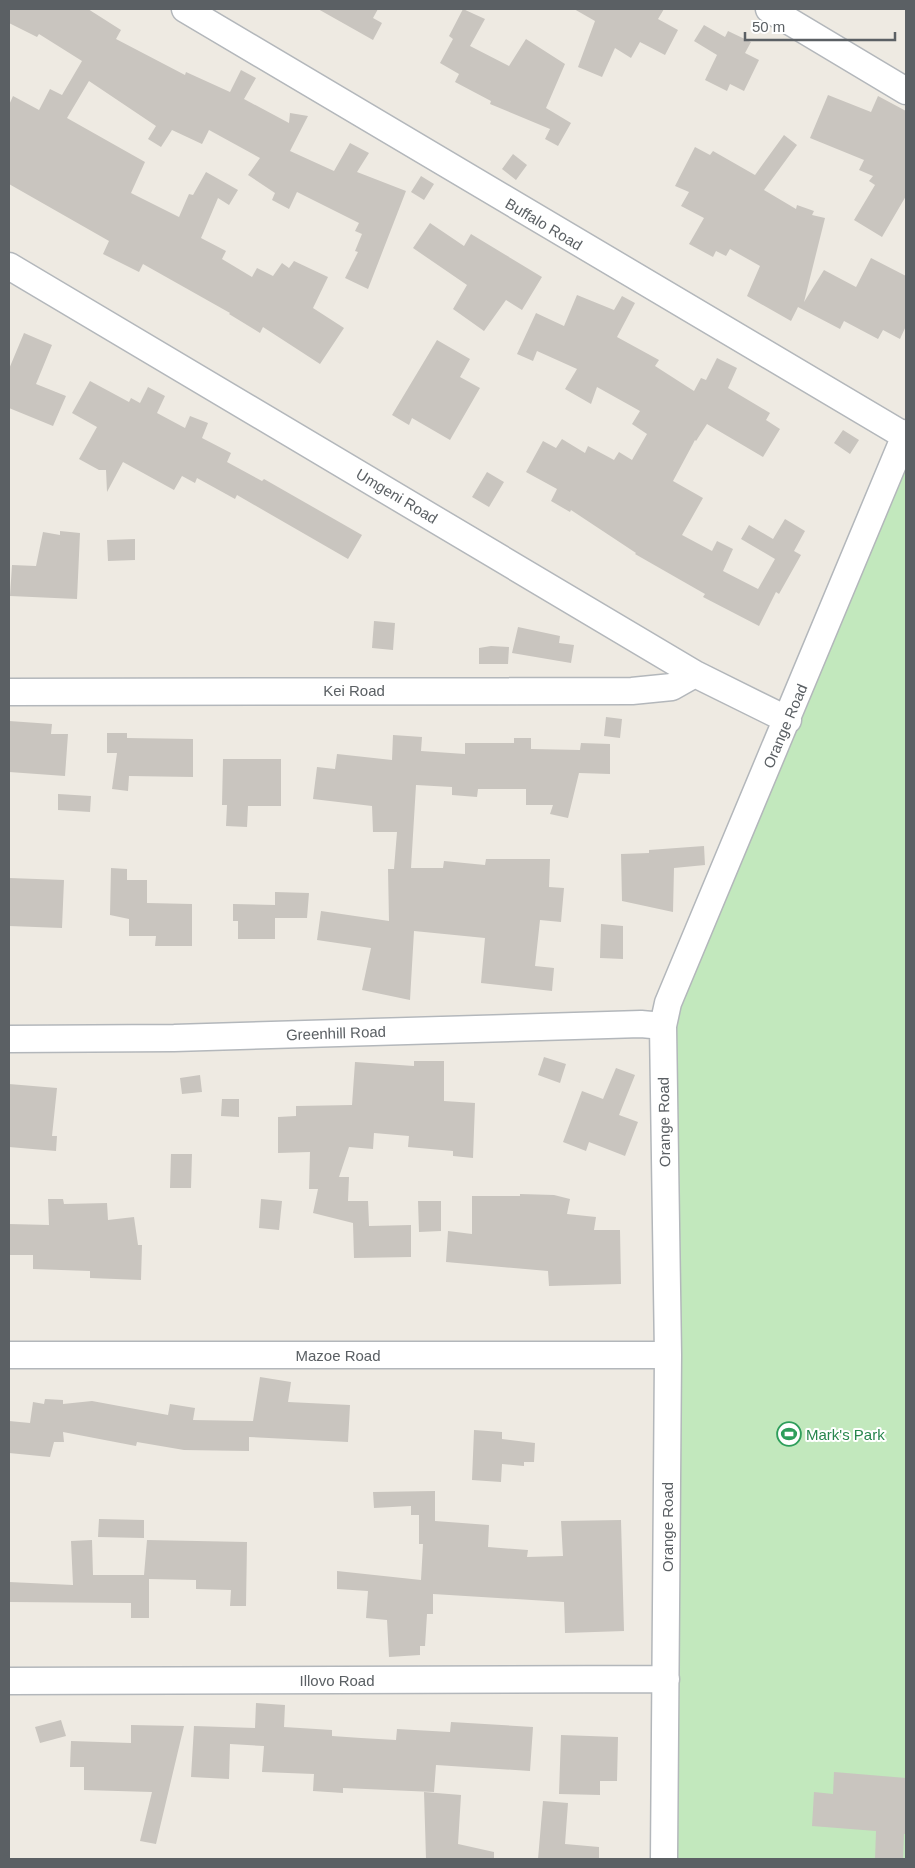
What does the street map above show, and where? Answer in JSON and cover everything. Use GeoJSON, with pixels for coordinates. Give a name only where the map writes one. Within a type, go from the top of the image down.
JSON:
{"type":"FeatureCollection","features":[{"type":"Feature","properties":{"kind":"street","name":"Buffalo Road"},"geometry":{"type":"LineString","coordinates":[[185,9],[906,435]]}},
{"type":"Feature","properties":{"kind":"street"},"geometry":{"type":"LineString","coordinates":[[769,9],[906,91]]}},
{"type":"Feature","properties":{"kind":"street","name":"Umgeni Road"},"geometry":{"type":"LineString","coordinates":[[9,266],[695,674],[788,720]]}},
{"type":"Feature","properties":{"kind":"street","name":"Orange Road"},"geometry":{"type":"LineString","coordinates":[[664,1859],[668,1355],[664,1026],[668,1003],[906,435]]}},
{"type":"Feature","properties":{"kind":"street","name":"Kei Road"},"geometry":{"type":"LineString","coordinates":[[9,692],[632,692],[672,686],[695,674]]}},
{"type":"Feature","properties":{"kind":"street","name":"Greenhill Road"},"geometry":{"type":"LineString","coordinates":[[9,1039],[174,1038],[641,1024],[664,1026]]}},
{"type":"Feature","properties":{"kind":"street","name":"Mazoe Road"},"geometry":{"type":"LineString","coordinates":[[9,1355],[668,1355]]}},
{"type":"Feature","properties":{"kind":"street","name":"Illovo Road"},"geometry":{"type":"LineString","coordinates":[[9,1681],[666,1679]]}},
{"type":"Feature","properties":{"kind":"green space","name":"Mark's Park"},"geometry":{"type":"Polygon","coordinates":[[[906,449],[906,1859],[668,1859],[677,1008],[906,449]]]}},
{"type":"Feature","properties":{"kind":"building"},"geometry":{"type":"Polygon","coordinates":[[[9,9],[88,9],[121,30],[116,39],[185,75],[186,72],[230,92],[241,70],[256,78],[244,99],[289,123],[290,113],[308,116],[290,151],[334,171],[350,143],[369,153],[357,172],[406,191],[368,289],[345,278],[358,252],[355,251],[362,234],[355,231],[359,223],[297,192],[289,209],[272,200],[275,193],[248,175],[260,158],[209,130],[202,144],[172,130],[161,147],[148,139],[156,126],[89,81],[67,118],[145,162],[131,193],[179,217],[189,194],[193,195],[206,172],[238,190],[229,205],[218,198],[201,238],[226,251],[222,259],[252,277],[257,268],[273,276],[282,263],[289,268],[294,261],[328,277],[313,308],[344,328],[320,364],[263,327],[260,333],[230,313],[143,264],[139,272],[103,254],[109,241],[9,184],[9,105],[13,96],[39,110],[50,89],[62,95],[82,61],[39,34],[37,37],[9,23],[9,9]]]}},
{"type":"Feature","properties":{"kind":"building"},"geometry":{"type":"Polygon","coordinates":[[[318,9],[378,9],[373,18],[382,23],[373,40],[318,9]]]}},
{"type":"Feature","properties":{"kind":"building"},"geometry":{"type":"Polygon","coordinates":[[[463,9],[485,19],[470,46],[509,66],[526,39],[565,64],[546,108],[571,123],[558,146],[545,139],[550,129],[490,104],[491,101],[455,82],[459,74],[440,63],[453,39],[449,36],[463,9]]]}},
{"type":"Feature","properties":{"kind":"building"},"geometry":{"type":"Polygon","coordinates":[[[574,9],[664,9],[658,19],[678,30],[665,55],[640,42],[631,58],[615,48],[602,77],[578,67],[595,21],[574,9]]]}},
{"type":"Feature","properties":{"kind":"building"},"geometry":{"type":"Polygon","coordinates":[[[704,25],[725,37],[728,31],[751,42],[745,53],[759,60],[744,91],[730,84],[727,91],[705,80],[717,55],[694,41],[704,25]]]}},
{"type":"Feature","properties":{"kind":"building"},"geometry":{"type":"Polygon","coordinates":[[[828,95],[871,112],[878,96],[906,111],[906,196],[882,237],[854,220],[875,185],[869,181],[873,176],[859,170],[864,160],[810,138],[828,95]]]}},
{"type":"Feature","properties":{"kind":"building"},"geometry":{"type":"Polygon","coordinates":[[[784,135],[797,145],[764,190],[796,209],[797,205],[814,211],[812,215],[825,218],[804,302],[824,270],[856,287],[871,258],[906,276],[906,326],[900,339],[883,330],[878,339],[844,321],[840,329],[798,307],[791,321],[747,296],[760,266],[730,249],[726,256],[716,251],[713,257],[689,244],[704,218],[681,206],[689,192],[675,186],[695,147],[710,155],[713,151],[755,175],[784,135]]]}},
{"type":"Feature","properties":{"kind":"building"},"geometry":{"type":"Polygon","coordinates":[[[513,154],[527,165],[516,180],[502,169],[513,154]]]}},
{"type":"Feature","properties":{"kind":"building"},"geometry":{"type":"Polygon","coordinates":[[[421,176],[434,184],[424,200],[411,192],[421,176]]]}},
{"type":"Feature","properties":{"kind":"building"},"geometry":{"type":"Polygon","coordinates":[[[430,223],[464,246],[471,234],[542,277],[522,310],[506,300],[484,331],[453,309],[467,285],[413,248],[430,223]]]}},
{"type":"Feature","properties":{"kind":"building"},"geometry":{"type":"Polygon","coordinates":[[[577,295],[614,310],[622,296],[635,303],[617,337],[659,360],[655,366],[694,391],[701,378],[706,380],[717,358],[737,368],[728,388],[770,413],[766,420],[780,429],[763,457],[707,424],[695,440],[673,481],[703,498],[682,535],[712,551],[717,541],[733,549],[723,571],[758,589],[775,559],[741,539],[749,525],[773,539],[785,519],[805,531],[794,551],[801,555],[779,594],[776,592],[759,626],[703,597],[705,594],[635,554],[571,510],[570,512],[551,501],[557,489],[526,472],[543,441],[556,448],[562,439],[585,453],[588,446],[614,460],[619,452],[632,460],[647,434],[632,424],[640,411],[597,387],[591,404],[565,389],[577,369],[537,351],[533,361],[517,354],[536,313],[564,326],[577,295]]]}},
{"type":"Feature","properties":{"kind":"building"},"geometry":{"type":"Polygon","coordinates":[[[24,333],[52,345],[36,384],[66,396],[53,426],[9,408],[9,369],[24,333]]]}},
{"type":"Feature","properties":{"kind":"building"},"geometry":{"type":"Polygon","coordinates":[[[437,340],[470,359],[460,377],[480,388],[450,440],[412,418],[409,425],[392,415],[437,340]]]}},
{"type":"Feature","properties":{"kind":"building"},"geometry":{"type":"Polygon","coordinates":[[[90,381],[129,402],[131,398],[140,403],[148,387],[165,396],[157,413],[185,428],[190,416],[208,423],[202,438],[231,453],[227,462],[262,481],[264,479],[362,535],[348,559],[237,495],[235,499],[197,478],[195,483],[182,476],[174,490],[123,462],[107,492],[106,470],[99,470],[79,459],[97,427],[72,413],[90,381]]]}},
{"type":"Feature","properties":{"kind":"building"},"geometry":{"type":"Polygon","coordinates":[[[843,430],[859,440],[850,454],[834,443],[843,430]]]}},
{"type":"Feature","properties":{"kind":"building"},"geometry":{"type":"Polygon","coordinates":[[[487,472],[504,482],[489,507],[472,497],[487,472]]]}},
{"type":"Feature","properties":{"kind":"building"},"geometry":{"type":"Polygon","coordinates":[[[60,531],[80,533],[77,599],[10,596],[12,565],[36,566],[43,532],[60,535],[60,531]]]}},
{"type":"Feature","properties":{"kind":"building"},"geometry":{"type":"Polygon","coordinates":[[[135,539],[135,560],[108,561],[107,540],[135,539]]]}},
{"type":"Feature","properties":{"kind":"building"},"geometry":{"type":"Polygon","coordinates":[[[374,621],[395,623],[393,650],[372,648],[374,621]]]}},
{"type":"Feature","properties":{"kind":"building"},"geometry":{"type":"Polygon","coordinates":[[[518,627],[560,636],[559,643],[574,645],[571,663],[512,653],[518,627]]]}},
{"type":"Feature","properties":{"kind":"building"},"geometry":{"type":"Polygon","coordinates":[[[491,646],[509,647],[508,664],[479,664],[479,648],[491,646]]]}},
{"type":"Feature","properties":{"kind":"building"},"geometry":{"type":"Polygon","coordinates":[[[606,717],[622,719],[620,738],[604,736],[606,717]]]}},
{"type":"Feature","properties":{"kind":"building"},"geometry":{"type":"Polygon","coordinates":[[[9,721],[52,724],[51,734],[68,734],[65,776],[9,772],[9,721]]]}},
{"type":"Feature","properties":{"kind":"building"},"geometry":{"type":"Polygon","coordinates":[[[107,733],[127,733],[127,738],[193,739],[193,777],[129,776],[128,791],[112,789],[117,753],[107,753],[107,733]]]}},
{"type":"Feature","properties":{"kind":"building"},"geometry":{"type":"Polygon","coordinates":[[[393,735],[422,737],[421,751],[465,754],[465,743],[514,743],[514,738],[531,738],[531,749],[580,750],[581,743],[610,744],[610,774],[579,773],[568,818],[550,814],[553,805],[526,805],[526,789],[478,789],[477,797],[452,795],[452,787],[416,785],[411,868],[443,868],[444,861],[485,865],[486,859],[550,859],[549,887],[564,888],[561,922],[540,920],[535,966],[554,968],[552,991],[481,983],[485,938],[414,931],[410,1000],[362,990],[371,948],[317,940],[321,911],[389,921],[388,869],[394,869],[397,832],[373,832],[372,806],[313,799],[317,767],[335,769],[337,754],[392,760],[393,735]]]}},
{"type":"Feature","properties":{"kind":"building"},"geometry":{"type":"Polygon","coordinates":[[[223,759],[281,759],[281,806],[248,806],[247,827],[226,826],[227,805],[222,805],[223,759]]]}},
{"type":"Feature","properties":{"kind":"building"},"geometry":{"type":"Polygon","coordinates":[[[58,794],[91,796],[90,812],[58,810],[58,794]]]}},
{"type":"Feature","properties":{"kind":"building"},"geometry":{"type":"Polygon","coordinates":[[[704,846],[705,865],[674,868],[673,912],[622,901],[621,854],[649,853],[649,850],[704,846]]]}},
{"type":"Feature","properties":{"kind":"building"},"geometry":{"type":"Polygon","coordinates":[[[111,868],[127,869],[127,880],[147,880],[147,903],[192,904],[192,946],[155,946],[156,936],[129,936],[129,919],[110,915],[111,868]]]}},
{"type":"Feature","properties":{"kind":"building"},"geometry":{"type":"Polygon","coordinates":[[[9,878],[64,880],[62,928],[9,926],[9,878]]]}},
{"type":"Feature","properties":{"kind":"building"},"geometry":{"type":"Polygon","coordinates":[[[275,892],[309,893],[307,918],[275,918],[275,939],[238,939],[238,921],[233,921],[233,904],[275,905],[275,892]]]}},
{"type":"Feature","properties":{"kind":"building"},"geometry":{"type":"Polygon","coordinates":[[[601,924],[623,926],[623,959],[600,958],[601,924]]]}},
{"type":"Feature","properties":{"kind":"building"},"geometry":{"type":"Polygon","coordinates":[[[544,1057],[566,1064],[560,1083],[538,1075],[544,1057]]]}},
{"type":"Feature","properties":{"kind":"building"},"geometry":{"type":"Polygon","coordinates":[[[414,1061],[444,1061],[444,1101],[475,1103],[473,1158],[453,1156],[453,1151],[408,1147],[409,1136],[374,1133],[373,1149],[349,1147],[339,1177],[349,1177],[348,1201],[368,1201],[369,1226],[411,1225],[411,1257],[354,1258],[353,1223],[313,1213],[318,1189],[309,1189],[310,1152],[278,1153],[278,1117],[296,1116],[296,1106],[352,1105],[355,1062],[414,1066],[414,1061]]]}},
{"type":"Feature","properties":{"kind":"building"},"geometry":{"type":"Polygon","coordinates":[[[616,1068],[635,1075],[619,1115],[638,1122],[625,1156],[589,1142],[586,1151],[563,1142],[582,1091],[603,1099],[616,1068]]]}},
{"type":"Feature","properties":{"kind":"building"},"geometry":{"type":"Polygon","coordinates":[[[200,1075],[202,1092],[182,1094],[180,1078],[200,1075]]]}},
{"type":"Feature","properties":{"kind":"building"},"geometry":{"type":"Polygon","coordinates":[[[9,1084],[57,1088],[52,1136],[57,1136],[56,1151],[9,1147],[9,1084]]]}},
{"type":"Feature","properties":{"kind":"building"},"geometry":{"type":"Polygon","coordinates":[[[222,1099],[239,1099],[239,1117],[221,1116],[222,1099]]]}},
{"type":"Feature","properties":{"kind":"building"},"geometry":{"type":"Polygon","coordinates":[[[171,1154],[192,1154],[191,1188],[170,1188],[171,1154]]]}},
{"type":"Feature","properties":{"kind":"building"},"geometry":{"type":"Polygon","coordinates":[[[520,1194],[554,1195],[570,1199],[567,1214],[596,1217],[594,1230],[620,1230],[621,1284],[549,1286],[548,1271],[446,1262],[448,1231],[472,1234],[472,1196],[520,1196],[520,1194]]]}},
{"type":"Feature","properties":{"kind":"building"},"geometry":{"type":"Polygon","coordinates":[[[48,1199],[63,1199],[64,1204],[107,1203],[108,1220],[134,1217],[138,1245],[142,1245],[141,1280],[90,1278],[90,1271],[33,1269],[33,1255],[9,1255],[9,1224],[49,1225],[48,1199]]]}},
{"type":"Feature","properties":{"kind":"building"},"geometry":{"type":"Polygon","coordinates":[[[261,1199],[282,1201],[279,1230],[259,1228],[261,1199]]]}},
{"type":"Feature","properties":{"kind":"building"},"geometry":{"type":"Polygon","coordinates":[[[418,1201],[441,1201],[441,1231],[419,1232],[418,1201]]]}},
{"type":"Feature","properties":{"kind":"building"},"geometry":{"type":"Polygon","coordinates":[[[260,1377],[291,1382],[288,1402],[350,1405],[348,1442],[249,1437],[249,1451],[184,1450],[137,1442],[136,1446],[63,1432],[64,1442],[54,1442],[50,1457],[9,1453],[9,1421],[30,1423],[33,1402],[44,1404],[45,1399],[63,1400],[63,1404],[92,1401],[168,1415],[170,1404],[195,1408],[193,1420],[253,1421],[260,1377]]]}},
{"type":"Feature","properties":{"kind":"building"},"geometry":{"type":"Polygon","coordinates":[[[474,1430],[502,1432],[502,1439],[535,1443],[534,1462],[524,1462],[524,1466],[502,1464],[501,1482],[472,1480],[474,1430]]]}},
{"type":"Feature","properties":{"kind":"building"},"geometry":{"type":"Polygon","coordinates":[[[435,1491],[435,1521],[489,1525],[488,1547],[528,1550],[527,1557],[563,1556],[561,1521],[621,1520],[624,1631],[565,1633],[564,1602],[433,1594],[433,1614],[427,1614],[425,1646],[420,1646],[420,1655],[389,1657],[387,1620],[366,1618],[368,1591],[337,1589],[337,1571],[421,1580],[423,1544],[419,1544],[419,1515],[411,1515],[411,1506],[374,1508],[373,1492],[435,1491]]]}},
{"type":"Feature","properties":{"kind":"building"},"geometry":{"type":"Polygon","coordinates":[[[99,1519],[144,1520],[144,1538],[98,1537],[99,1519]]]}},
{"type":"Feature","properties":{"kind":"building"},"geometry":{"type":"Polygon","coordinates":[[[92,1540],[93,1575],[144,1575],[147,1540],[247,1542],[246,1606],[230,1606],[231,1590],[196,1589],[196,1580],[149,1579],[149,1618],[131,1618],[131,1603],[9,1602],[9,1582],[73,1585],[71,1541],[92,1540]]]}},
{"type":"Feature","properties":{"kind":"building"},"geometry":{"type":"Polygon","coordinates":[[[256,1703],[285,1705],[284,1727],[332,1730],[332,1736],[396,1740],[397,1729],[450,1732],[451,1722],[533,1727],[530,1771],[436,1765],[434,1792],[343,1788],[343,1793],[313,1791],[314,1774],[262,1772],[264,1746],[230,1744],[229,1779],[191,1777],[194,1726],[255,1728],[256,1703]]]}},
{"type":"Feature","properties":{"kind":"building"},"geometry":{"type":"Polygon","coordinates":[[[61,1720],[66,1736],[40,1743],[35,1727],[61,1720]]]}},
{"type":"Feature","properties":{"kind":"building"},"geometry":{"type":"Polygon","coordinates":[[[131,1725],[184,1726],[156,1844],[140,1841],[152,1792],[84,1790],[84,1767],[70,1767],[71,1741],[131,1743],[131,1725]]]}},
{"type":"Feature","properties":{"kind":"building"},"geometry":{"type":"Polygon","coordinates":[[[561,1735],[618,1737],[617,1781],[600,1781],[600,1795],[559,1794],[561,1735]]]}},
{"type":"Feature","properties":{"kind":"building"},"geometry":{"type":"Polygon","coordinates":[[[834,1772],[906,1778],[906,1834],[904,1834],[903,1859],[875,1859],[876,1831],[812,1826],[814,1792],[833,1794],[834,1772]]]}},
{"type":"Feature","properties":{"kind":"building"},"geometry":{"type":"Polygon","coordinates":[[[424,1792],[461,1795],[458,1844],[494,1852],[494,1859],[426,1859],[424,1792]]]}},
{"type":"Feature","properties":{"kind":"building"},"geometry":{"type":"Polygon","coordinates":[[[543,1801],[568,1803],[565,1844],[599,1847],[599,1859],[538,1859],[543,1801]]]}},
{"type":"Feature","properties":{"kind":"place","name":"Mark's Park"},"geometry":{"type":"Point","coordinates":[789,1434]}}]}
